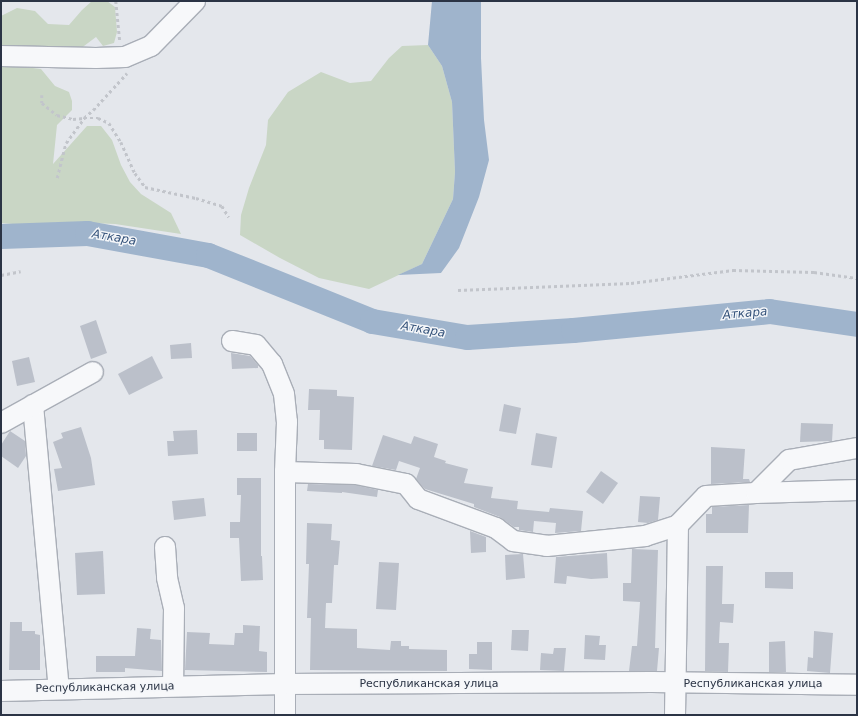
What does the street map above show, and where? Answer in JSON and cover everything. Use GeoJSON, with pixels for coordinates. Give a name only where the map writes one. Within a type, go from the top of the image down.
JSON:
{"type":"FeatureCollection","features":[{"type":"Feature","properties":{"kind":"street"},"geometry":{"type":"LineString","coordinates":[[1,56],[96,58],[128,63],[151,46],[195,1]]}},
{"type":"Feature","properties":{"kind":"street"},"geometry":{"type":"LineString","coordinates":[[232,341],[256,345],[272,364],[284,394],[287,422],[285,472],[285,715]]}},
{"type":"Feature","properties":{"kind":"street"},"geometry":{"type":"LineString","coordinates":[[1,424],[93,372]]}},
{"type":"Feature","properties":{"kind":"street"},"geometry":{"type":"LineString","coordinates":[[33,405],[59,688]]}},
{"type":"Feature","properties":{"kind":"street"},"geometry":{"type":"LineString","coordinates":[[756,493],[789,460],[857,448]]}},
{"type":"Feature","properties":{"kind":"street"},"geometry":{"type":"LineString","coordinates":[[285,472],[356,474],[406,484],[418,499],[496,528],[513,541],[546,546],[644,536],[678,525],[706,496],[857,490]]}},
{"type":"Feature","properties":{"kind":"street"},"geometry":{"type":"LineString","coordinates":[[675,715],[678,525]]}},
{"type":"Feature","properties":{"kind":"street"},"geometry":{"type":"LineString","coordinates":[[165,547],[167,578],[174,608],[174,686]]}},
{"type":"Feature","properties":{"kind":"street","name":"Республиканская улица"},"geometry":{"type":"LineString","coordinates":[[1,691],[59,688],[285,684],[652,682],[675,684],[857,685]]}},
{"type":"Feature","properties":{"kind":"path"},"geometry":{"type":"LineString","coordinates":[[57,178],[66,143],[128,63],[120,42],[116,1]]}},
{"type":"Feature","properties":{"kind":"path"},"geometry":{"type":"LineString","coordinates":[[42,95],[42,103],[57,115],[72,119],[98,118],[109,123],[121,142],[135,173],[145,187],[196,198],[222,206],[229,217]]}},
{"type":"Feature","properties":{"kind":"path"},"geometry":{"type":"LineString","coordinates":[[458,290],[631,283],[733,270],[814,272],[857,278]]}},
{"type":"Feature","properties":{"kind":"path"},"geometry":{"type":"LineString","coordinates":[[1,275],[21,271]]}},
{"type":"Feature","properties":{"kind":"green space"},"geometry":{"type":"Polygon","coordinates":[[[92,1],[107,1],[115,7],[117,32],[114,43],[103,46],[96,37],[76,52],[1,48],[1,16],[17,8],[35,11],[48,24],[69,25],[92,1]]]}},
{"type":"Feature","properties":{"kind":"green space"},"geometry":{"type":"Polygon","coordinates":[[[428,45],[442,66],[452,102],[455,172],[453,199],[422,264],[369,289],[319,278],[240,235],[241,215],[249,188],[266,145],[268,120],[288,92],[321,72],[350,83],[371,81],[389,58],[402,46],[428,45]]]}},
{"type":"Feature","properties":{"kind":"green space"},"geometry":{"type":"Polygon","coordinates":[[[1,64],[41,69],[55,86],[69,92],[72,101],[72,110],[57,125],[53,164],[87,126],[101,126],[112,140],[121,165],[130,182],[141,194],[171,213],[181,234],[115,224],[66,222],[24,225],[1,223],[1,64]]]}},
{"type":"Feature","properties":{"kind":"water"},"geometry":{"type":"Polygon","coordinates":[[[432,1],[481,1],[481,58],[484,120],[489,160],[479,197],[459,248],[441,273],[398,275],[422,264],[453,199],[455,172],[452,102],[442,66],[428,45],[432,1]]]}},
{"type":"Feature","properties":{"kind":"building"},"geometry":{"type":"Polygon","coordinates":[[[96,320],[107,353],[91,359],[80,326],[96,320]]]}},
{"type":"Feature","properties":{"kind":"building"},"geometry":{"type":"Polygon","coordinates":[[[191,343],[192,358],[171,359],[170,345],[191,343]]]}},
{"type":"Feature","properties":{"kind":"building"},"geometry":{"type":"Polygon","coordinates":[[[231,353],[250,356],[258,365],[258,368],[232,369],[231,353]]]}},
{"type":"Feature","properties":{"kind":"building"},"geometry":{"type":"Polygon","coordinates":[[[152,356],[163,378],[129,395],[118,374],[152,356]]]}},
{"type":"Feature","properties":{"kind":"building"},"geometry":{"type":"Polygon","coordinates":[[[29,357],[35,382],[17,386],[12,361],[29,357]]]}},
{"type":"Feature","properties":{"kind":"building"},"geometry":{"type":"Polygon","coordinates":[[[309,389],[337,390],[337,396],[354,397],[352,450],[324,449],[324,440],[319,440],[320,410],[308,410],[309,389]]]}},
{"type":"Feature","properties":{"kind":"building"},"geometry":{"type":"Polygon","coordinates":[[[504,404],[521,408],[516,434],[499,431],[504,404]]]}},
{"type":"Feature","properties":{"kind":"building"},"geometry":{"type":"Polygon","coordinates":[[[801,423],[833,424],[832,441],[800,442],[801,423]]]}},
{"type":"Feature","properties":{"kind":"building"},"geometry":{"type":"Polygon","coordinates":[[[81,427],[91,458],[95,485],[58,491],[54,469],[62,468],[53,442],[63,438],[61,433],[81,427]]]}},
{"type":"Feature","properties":{"kind":"building"},"geometry":{"type":"Polygon","coordinates":[[[197,430],[198,454],[168,456],[167,441],[174,441],[173,431],[197,430]]]}},
{"type":"Feature","properties":{"kind":"building"},"geometry":{"type":"Polygon","coordinates":[[[10,431],[25,441],[26,456],[18,468],[1,456],[1,445],[10,431]]]}},
{"type":"Feature","properties":{"kind":"building"},"geometry":{"type":"Polygon","coordinates":[[[237,433],[257,433],[257,451],[237,451],[237,433]]]}},
{"type":"Feature","properties":{"kind":"building"},"geometry":{"type":"Polygon","coordinates":[[[536,433],[557,437],[552,468],[531,465],[536,433]]]}},
{"type":"Feature","properties":{"kind":"building"},"geometry":{"type":"Polygon","coordinates":[[[383,435],[411,444],[414,436],[438,444],[434,457],[446,461],[445,463],[468,469],[464,483],[493,487],[491,498],[518,501],[517,509],[549,512],[550,508],[583,511],[581,531],[555,533],[556,523],[534,521],[533,532],[519,530],[519,527],[514,527],[500,517],[474,507],[474,504],[425,489],[416,479],[420,468],[399,461],[396,470],[372,466],[383,435]]]}},
{"type":"Feature","properties":{"kind":"building"},"geometry":{"type":"Polygon","coordinates":[[[711,447],[745,449],[743,479],[749,479],[750,482],[711,484],[711,447]]]}},
{"type":"Feature","properties":{"kind":"building"},"geometry":{"type":"Polygon","coordinates":[[[601,471],[618,483],[603,504],[586,492],[601,471]]]}},
{"type":"Feature","properties":{"kind":"building"},"geometry":{"type":"Polygon","coordinates":[[[237,478],[261,478],[261,556],[263,580],[241,581],[239,538],[230,538],[230,522],[240,522],[241,495],[237,495],[237,478]]]}},
{"type":"Feature","properties":{"kind":"building"},"geometry":{"type":"Polygon","coordinates":[[[308,484],[355,485],[378,490],[377,497],[342,492],[307,491],[308,484]]]}},
{"type":"Feature","properties":{"kind":"building"},"geometry":{"type":"Polygon","coordinates":[[[640,496],[660,497],[658,520],[648,523],[638,522],[640,496]]]}},
{"type":"Feature","properties":{"kind":"building"},"geometry":{"type":"Polygon","coordinates":[[[204,498],[206,516],[174,520],[172,501],[204,498]]]}},
{"type":"Feature","properties":{"kind":"building"},"geometry":{"type":"Polygon","coordinates":[[[749,505],[748,533],[706,533],[706,514],[712,514],[712,507],[749,505]]]}},
{"type":"Feature","properties":{"kind":"building"},"geometry":{"type":"Polygon","coordinates":[[[307,523],[332,524],[331,540],[340,541],[338,565],[334,565],[332,603],[326,603],[325,628],[357,629],[357,648],[390,650],[391,641],[401,641],[401,646],[409,646],[409,649],[447,650],[447,671],[310,670],[311,618],[307,618],[309,564],[306,564],[307,523]]]}},
{"type":"Feature","properties":{"kind":"building"},"geometry":{"type":"Polygon","coordinates":[[[470,531],[486,537],[486,552],[471,553],[470,531]]]}},
{"type":"Feature","properties":{"kind":"building"},"geometry":{"type":"Polygon","coordinates":[[[632,549],[658,550],[655,648],[659,648],[657,671],[629,671],[632,646],[637,646],[640,602],[623,601],[623,583],[631,583],[632,549]]]}},
{"type":"Feature","properties":{"kind":"building"},"geometry":{"type":"Polygon","coordinates":[[[103,551],[105,594],[77,595],[75,553],[103,551]]]}},
{"type":"Feature","properties":{"kind":"building"},"geometry":{"type":"Polygon","coordinates":[[[607,553],[608,578],[591,579],[567,576],[566,584],[554,583],[556,557],[607,553]]]}},
{"type":"Feature","properties":{"kind":"building"},"geometry":{"type":"Polygon","coordinates":[[[523,554],[525,578],[506,580],[505,555],[523,554]]]}},
{"type":"Feature","properties":{"kind":"building"},"geometry":{"type":"Polygon","coordinates":[[[379,562],[399,563],[396,610],[376,609],[379,562]]]}},
{"type":"Feature","properties":{"kind":"building"},"geometry":{"type":"Polygon","coordinates":[[[706,566],[723,566],[722,604],[734,604],[733,623],[720,622],[719,643],[729,643],[728,672],[705,671],[706,566]]]}},
{"type":"Feature","properties":{"kind":"building"},"geometry":{"type":"Polygon","coordinates":[[[765,572],[793,572],[793,589],[765,588],[765,572]]]}},
{"type":"Feature","properties":{"kind":"building"},"geometry":{"type":"Polygon","coordinates":[[[10,622],[22,622],[22,631],[35,631],[35,634],[40,635],[40,670],[9,670],[10,622]]]}},
{"type":"Feature","properties":{"kind":"building"},"geometry":{"type":"Polygon","coordinates":[[[243,625],[260,626],[259,651],[267,652],[267,672],[185,670],[187,632],[210,633],[209,644],[234,645],[235,633],[243,633],[243,625]]]}},
{"type":"Feature","properties":{"kind":"building"},"geometry":{"type":"Polygon","coordinates":[[[137,628],[151,629],[150,639],[161,640],[162,671],[125,668],[125,672],[96,672],[96,656],[135,656],[137,628]]]}},
{"type":"Feature","properties":{"kind":"building"},"geometry":{"type":"Polygon","coordinates":[[[512,630],[529,630],[528,651],[511,650],[512,630]]]}},
{"type":"Feature","properties":{"kind":"building"},"geometry":{"type":"Polygon","coordinates":[[[814,631],[833,633],[830,673],[807,671],[808,657],[813,658],[814,631]]]}},
{"type":"Feature","properties":{"kind":"building"},"geometry":{"type":"Polygon","coordinates":[[[585,635],[600,636],[599,645],[606,645],[605,660],[584,659],[585,635]]]}},
{"type":"Feature","properties":{"kind":"building"},"geometry":{"type":"Polygon","coordinates":[[[785,641],[786,672],[769,672],[769,642],[785,641]]]}},
{"type":"Feature","properties":{"kind":"building"},"geometry":{"type":"Polygon","coordinates":[[[477,642],[492,642],[492,670],[469,669],[469,654],[477,654],[477,642]]]}},
{"type":"Feature","properties":{"kind":"building"},"geometry":{"type":"Polygon","coordinates":[[[554,648],[566,648],[564,671],[540,670],[541,653],[553,654],[554,648]]]}},
{"type":"Feature","properties":{"kind":"waterway","name":"Аткара"},"geometry":{"type":"LineString","coordinates":[[1,236],[87,233],[208,255],[372,321],[467,337],[573,330],[769,311],[857,324]]}}]}
